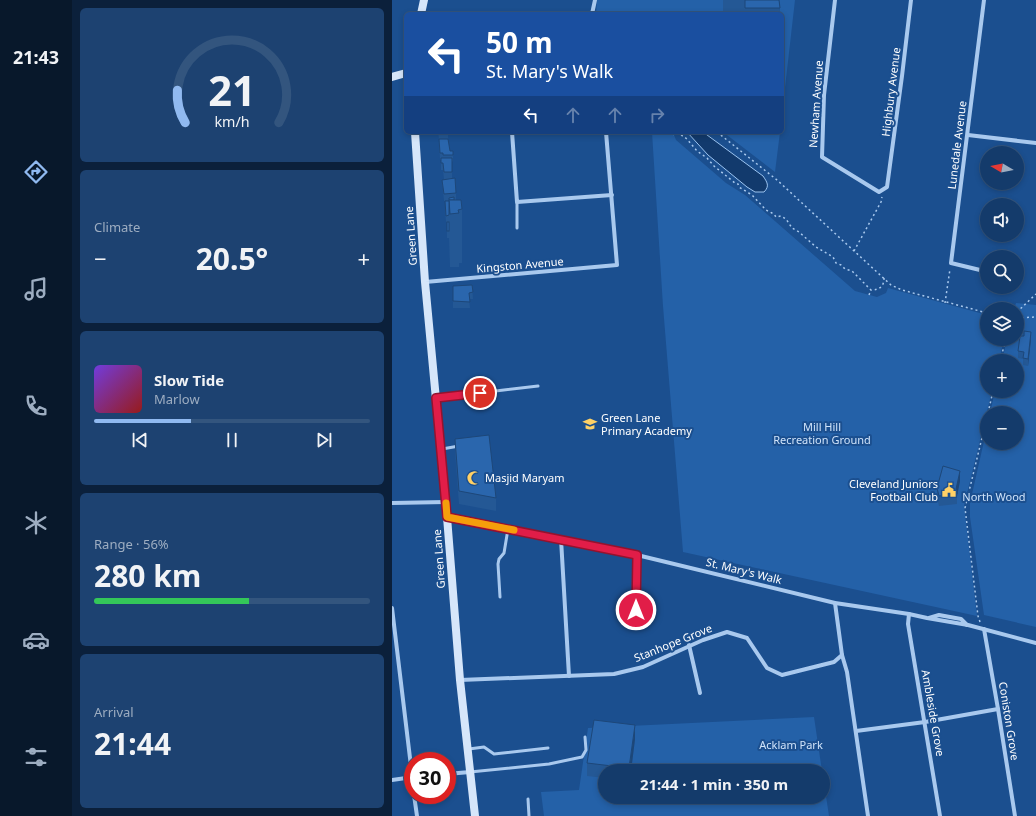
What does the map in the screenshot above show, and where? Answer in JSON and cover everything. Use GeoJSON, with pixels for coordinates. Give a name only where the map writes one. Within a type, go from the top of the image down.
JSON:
{"type":"FeatureCollection","features":[{"type":"Feature","properties":{"kind":"street"},"geometry":{"type":"LineString","coordinates":[[421,12],[422,0]]}},
{"type":"Feature","properties":{"kind":"street"},"geometry":{"type":"LineString","coordinates":[[592,12],[594,0]]}},
{"type":"Feature","properties":{"kind":"street","name":"Newham Avenue"},"geometry":{"type":"LineString","coordinates":[[835,0],[824,95],[822,157],[879,192],[887,187]]}},
{"type":"Feature","properties":{"kind":"street","name":"Highbury Avenue"},"geometry":{"type":"LineString","coordinates":[[887,187],[911,0]]}},
{"type":"Feature","properties":{"kind":"street","name":"Lunedale Avenue"},"geometry":{"type":"LineString","coordinates":[[951,263],[984,0]]}},
{"type":"Feature","properties":{"kind":"street"},"geometry":{"type":"LineString","coordinates":[[392,76],[404,73]]}},
{"type":"Feature","properties":{"kind":"street","name":"Green Lane"},"geometry":{"type":"LineString","coordinates":[[415,134],[425,282],[446,502],[460,680],[475,816]]}},
{"type":"Feature","properties":{"kind":"street"},"geometry":{"type":"LineString","coordinates":[[512,134],[517,202],[612,195],[606,134]]}},
{"type":"Feature","properties":{"kind":"street"},"geometry":{"type":"LineString","coordinates":[[968,135],[1036,143]]}},
{"type":"Feature","properties":{"kind":"street","name":"Kingston Avenue"},"geometry":{"type":"LineString","coordinates":[[425,282],[617,265],[612,195]]}},
{"type":"Feature","properties":{"kind":"street"},"geometry":{"type":"LineString","coordinates":[[951,263],[980,270]]}},
{"type":"Feature","properties":{"kind":"street"},"geometry":{"type":"LineString","coordinates":[[392,503],[446,502]]}},
{"type":"Feature","properties":{"kind":"street","name":"St. Mary's Walk"},"geometry":{"type":"LineString","coordinates":[[447,517],[637,555],[835,603],[909,614],[968,625],[1036,643]]}},
{"type":"Feature","properties":{"kind":"street"},"geometry":{"type":"LineString","coordinates":[[560,540],[569,676]]}},
{"type":"Feature","properties":{"kind":"street"},"geometry":{"type":"LineString","coordinates":[[636,623],[637,555]]}},
{"type":"Feature","properties":{"kind":"street"},"geometry":{"type":"LineString","coordinates":[[835,603],[842,655],[848,672],[868,816]]}},
{"type":"Feature","properties":{"kind":"street"},"geometry":{"type":"LineString","coordinates":[[392,608],[410,752]]}},
{"type":"Feature","properties":{"kind":"street","name":"Ambleside Grove"},"geometry":{"type":"LineString","coordinates":[[909,614],[908,624],[940,816]]}},
{"type":"Feature","properties":{"kind":"street","name":"Coniston Grove"},"geometry":{"type":"LineString","coordinates":[[984,629],[1014,816]]}},
{"type":"Feature","properties":{"kind":"street","name":"Stanhope Grove"},"geometry":{"type":"LineString","coordinates":[[460,680],[614,674],[643,667],[689,645],[727,632],[747,638],[768,668],[782,675],[834,662],[842,655]]}},
{"type":"Feature","properties":{"kind":"street"},"geometry":{"type":"LineString","coordinates":[[689,645],[700,693]]}},
{"type":"Feature","properties":{"kind":"street"},"geometry":{"type":"LineString","coordinates":[[856,731],[925,722],[998,709]]}},
{"type":"Feature","properties":{"kind":"street"},"geometry":{"type":"LineString","coordinates":[[456,773],[470,772]]}},
{"type":"Feature","properties":{"kind":"street"},"geometry":{"type":"LineString","coordinates":[[392,780],[404,778]]}},
{"type":"Feature","properties":{"kind":"street"},"geometry":{"type":"LineString","coordinates":[[415,804],[417,816]]}},
{"type":"Feature","properties":{"kind":"lane"},"geometry":{"type":"LineString","coordinates":[[517,202],[517,228]]}},
{"type":"Feature","properties":{"kind":"lane"},"geometry":{"type":"LineString","coordinates":[[436,398],[538,386]]}},
{"type":"Feature","properties":{"kind":"lane"},"geometry":{"type":"LineString","coordinates":[[441,449],[461,446]]}},
{"type":"Feature","properties":{"kind":"lane"},"geometry":{"type":"LineString","coordinates":[[500,597],[498,564],[499,559],[504,553],[508,529]]}},
{"type":"Feature","properties":{"kind":"lane"},"geometry":{"type":"LineString","coordinates":[[470,772],[549,764],[582,757],[586,750],[585,737]]}},
{"type":"Feature","properties":{"kind":"lane"},"geometry":{"type":"LineString","coordinates":[[467,749],[484,747],[494,754],[548,748]]}},
{"type":"Feature","properties":{"kind":"lane"},"geometry":{"type":"LineString","coordinates":[[528,798],[529,816]]}},
{"type":"Feature","properties":{"kind":"path"},"geometry":{"type":"LineString","coordinates":[[680,134],[687,139],[697,151],[707,158],[714,166],[738,184],[739,187],[752,195],[766,210],[776,216],[781,216],[786,219],[792,228],[799,232],[816,247],[833,257],[836,263],[848,271],[852,271],[871,290],[876,290],[888,283]]}},
{"type":"Feature","properties":{"kind":"path"},"geometry":{"type":"LineString","coordinates":[[720,134],[777,180],[888,283],[902,290],[980,311]]}},
{"type":"Feature","properties":{"kind":"path"},"geometry":{"type":"LineString","coordinates":[[854,251],[881,202]]}},
{"type":"Feature","properties":{"kind":"path"},"geometry":{"type":"LineString","coordinates":[[945,303],[951,263]]}},
{"type":"Feature","properties":{"kind":"path"},"geometry":{"type":"LineString","coordinates":[[882,287],[884,278]]}},
{"type":"Feature","properties":{"kind":"path"},"geometry":{"type":"LineString","coordinates":[[869,295],[871,290]]}},
{"type":"Feature","properties":{"kind":"path"},"geometry":{"type":"LineString","coordinates":[[1024,305],[1036,294]]}},
{"type":"Feature","properties":{"kind":"path"},"geometry":{"type":"LineString","coordinates":[[1024,318],[1036,317]]}},
{"type":"Feature","properties":{"kind":"path"},"geometry":{"type":"LineString","coordinates":[[980,446],[965,508],[978,616],[984,629]]}},
{"type":"Feature","properties":{"kind":"green space"},"geometry":{"type":"Polygon","coordinates":[[[597,0],[723,0],[723,12],[596,12],[597,0]]]}},
{"type":"Feature","properties":{"kind":"green space"},"geometry":{"type":"Polygon","coordinates":[[[779,0],[795,0],[784,96],[784,12],[780,12],[779,0]]]}},
{"type":"Feature","properties":{"kind":"green space","name":"Mill Hill Recreation Ground"},"geometry":{"type":"Polygon","coordinates":[[[652,134],[674,135],[676,140],[726,183],[745,195],[855,291],[877,297],[886,293],[888,288],[980,313],[980,346],[1002,346],[1001,354],[980,354],[980,398],[990,398],[988,406],[980,406],[980,440],[964,506],[977,616],[683,552],[663,306],[652,134]]]}},
{"type":"Feature","properties":{"kind":"green space"},"geometry":{"type":"Polygon","coordinates":[[[726,134],[780,134],[775,172],[726,134]]]}},
{"type":"Feature","properties":{"kind":"green space","name":"North Wood"},"geometry":{"type":"Polygon","coordinates":[[[1024,304],[1036,305],[1036,627],[984,615],[970,517],[970,503],[982,450],[1024,450],[1024,406],[992,406],[993,398],[1024,398],[1024,354],[1004,354],[1005,346],[1024,346],[1024,304]]]}},
{"type":"Feature","properties":{"kind":"green space","name":"Acklam Park"},"geometry":{"type":"Polygon","coordinates":[[[814,717],[821,764],[598,764],[598,804],[827,804],[829,816],[544,816],[541,792],[579,790],[588,728],[814,717]]]}},
{"type":"Feature","properties":{"kind":"shaded area"},"geometry":{"type":"Polygon","coordinates":[[[689,134],[706,134],[763,176],[767,184],[766,190],[764,192],[755,192],[708,155],[689,134]]]}},
{"type":"Feature","properties":{"kind":"building"},"geometry":{"type":"Polygon","coordinates":[[[745,0],[779,0],[780,8],[745,8],[745,0]]]}},
{"type":"Feature","properties":{"kind":"building"},"geometry":{"type":"Polygon","coordinates":[[[439,139],[448,139],[450,151],[453,151],[453,155],[443,155],[443,153],[440,153],[439,139]]]}},
{"type":"Feature","properties":{"kind":"building"},"geometry":{"type":"Polygon","coordinates":[[[441,158],[452,158],[452,172],[444,172],[441,158]]]}},
{"type":"Feature","properties":{"kind":"building"},"geometry":{"type":"Polygon","coordinates":[[[455,178],[456,193],[444,194],[442,180],[455,178]]]}},
{"type":"Feature","properties":{"kind":"building"},"geometry":{"type":"Polygon","coordinates":[[[454,197],[454,200],[449,200],[449,198],[454,197]]]}},
{"type":"Feature","properties":{"kind":"building"},"geometry":{"type":"Polygon","coordinates":[[[449,200],[461,200],[462,209],[458,210],[459,213],[450,214],[449,200]]]}},
{"type":"Feature","properties":{"kind":"building"},"geometry":{"type":"Polygon","coordinates":[[[445,201],[449,201],[449,215],[446,216],[445,201]]]}},
{"type":"Feature","properties":{"kind":"building"},"geometry":{"type":"Polygon","coordinates":[[[447,222],[449,222],[449,231],[447,231],[447,222]]]}},
{"type":"Feature","properties":{"kind":"building"},"geometry":{"type":"Polygon","coordinates":[[[472,285],[473,292],[469,293],[470,302],[453,301],[453,286],[472,285]]]}},
{"type":"Feature","properties":{"kind":"building"},"geometry":{"type":"Polygon","coordinates":[[[1024,331],[1031,332],[1028,359],[1024,358],[1024,352],[1018,351],[1019,346],[1024,346],[1024,331]]]}},
{"type":"Feature","properties":{"kind":"building","name":"Masjid Maryam"},"geometry":{"type":"Polygon","coordinates":[[[489,435],[496,498],[459,491],[455,439],[489,435]]]}},
{"type":"Feature","properties":{"kind":"building"},"geometry":{"type":"Polygon","coordinates":[[[943,466],[960,471],[956,489],[957,494],[939,496],[937,488],[943,466]]]}},
{"type":"Feature","properties":{"kind":"building"},"geometry":{"type":"Polygon","coordinates":[[[594,720],[635,725],[630,764],[587,763],[594,720]]]}},
{"type":"Feature","properties":{"kind":"slow traffic"},"geometry":{"type":"LineString","coordinates":[[446,503],[447,517],[514,530]]}},
{"type":"Feature","properties":{"kind":"place","name":"Green Lane Primary Academy"},"geometry":{"type":"Point","coordinates":[590,424]}},
{"type":"Feature","properties":{"kind":"place","name":"Masjid Maryam"},"geometry":{"type":"Point","coordinates":[474,478]}},
{"type":"Feature","properties":{"kind":"place","name":"Cleveland Juniors Football Club"},"geometry":{"type":"Point","coordinates":[949,490]}},
{"type":"Feature","properties":{"kind":"route"},"geometry":{"type":"LineString","coordinates":[[480,393],[436,398],[447,517],[637,555],[636,610]]}}]}
